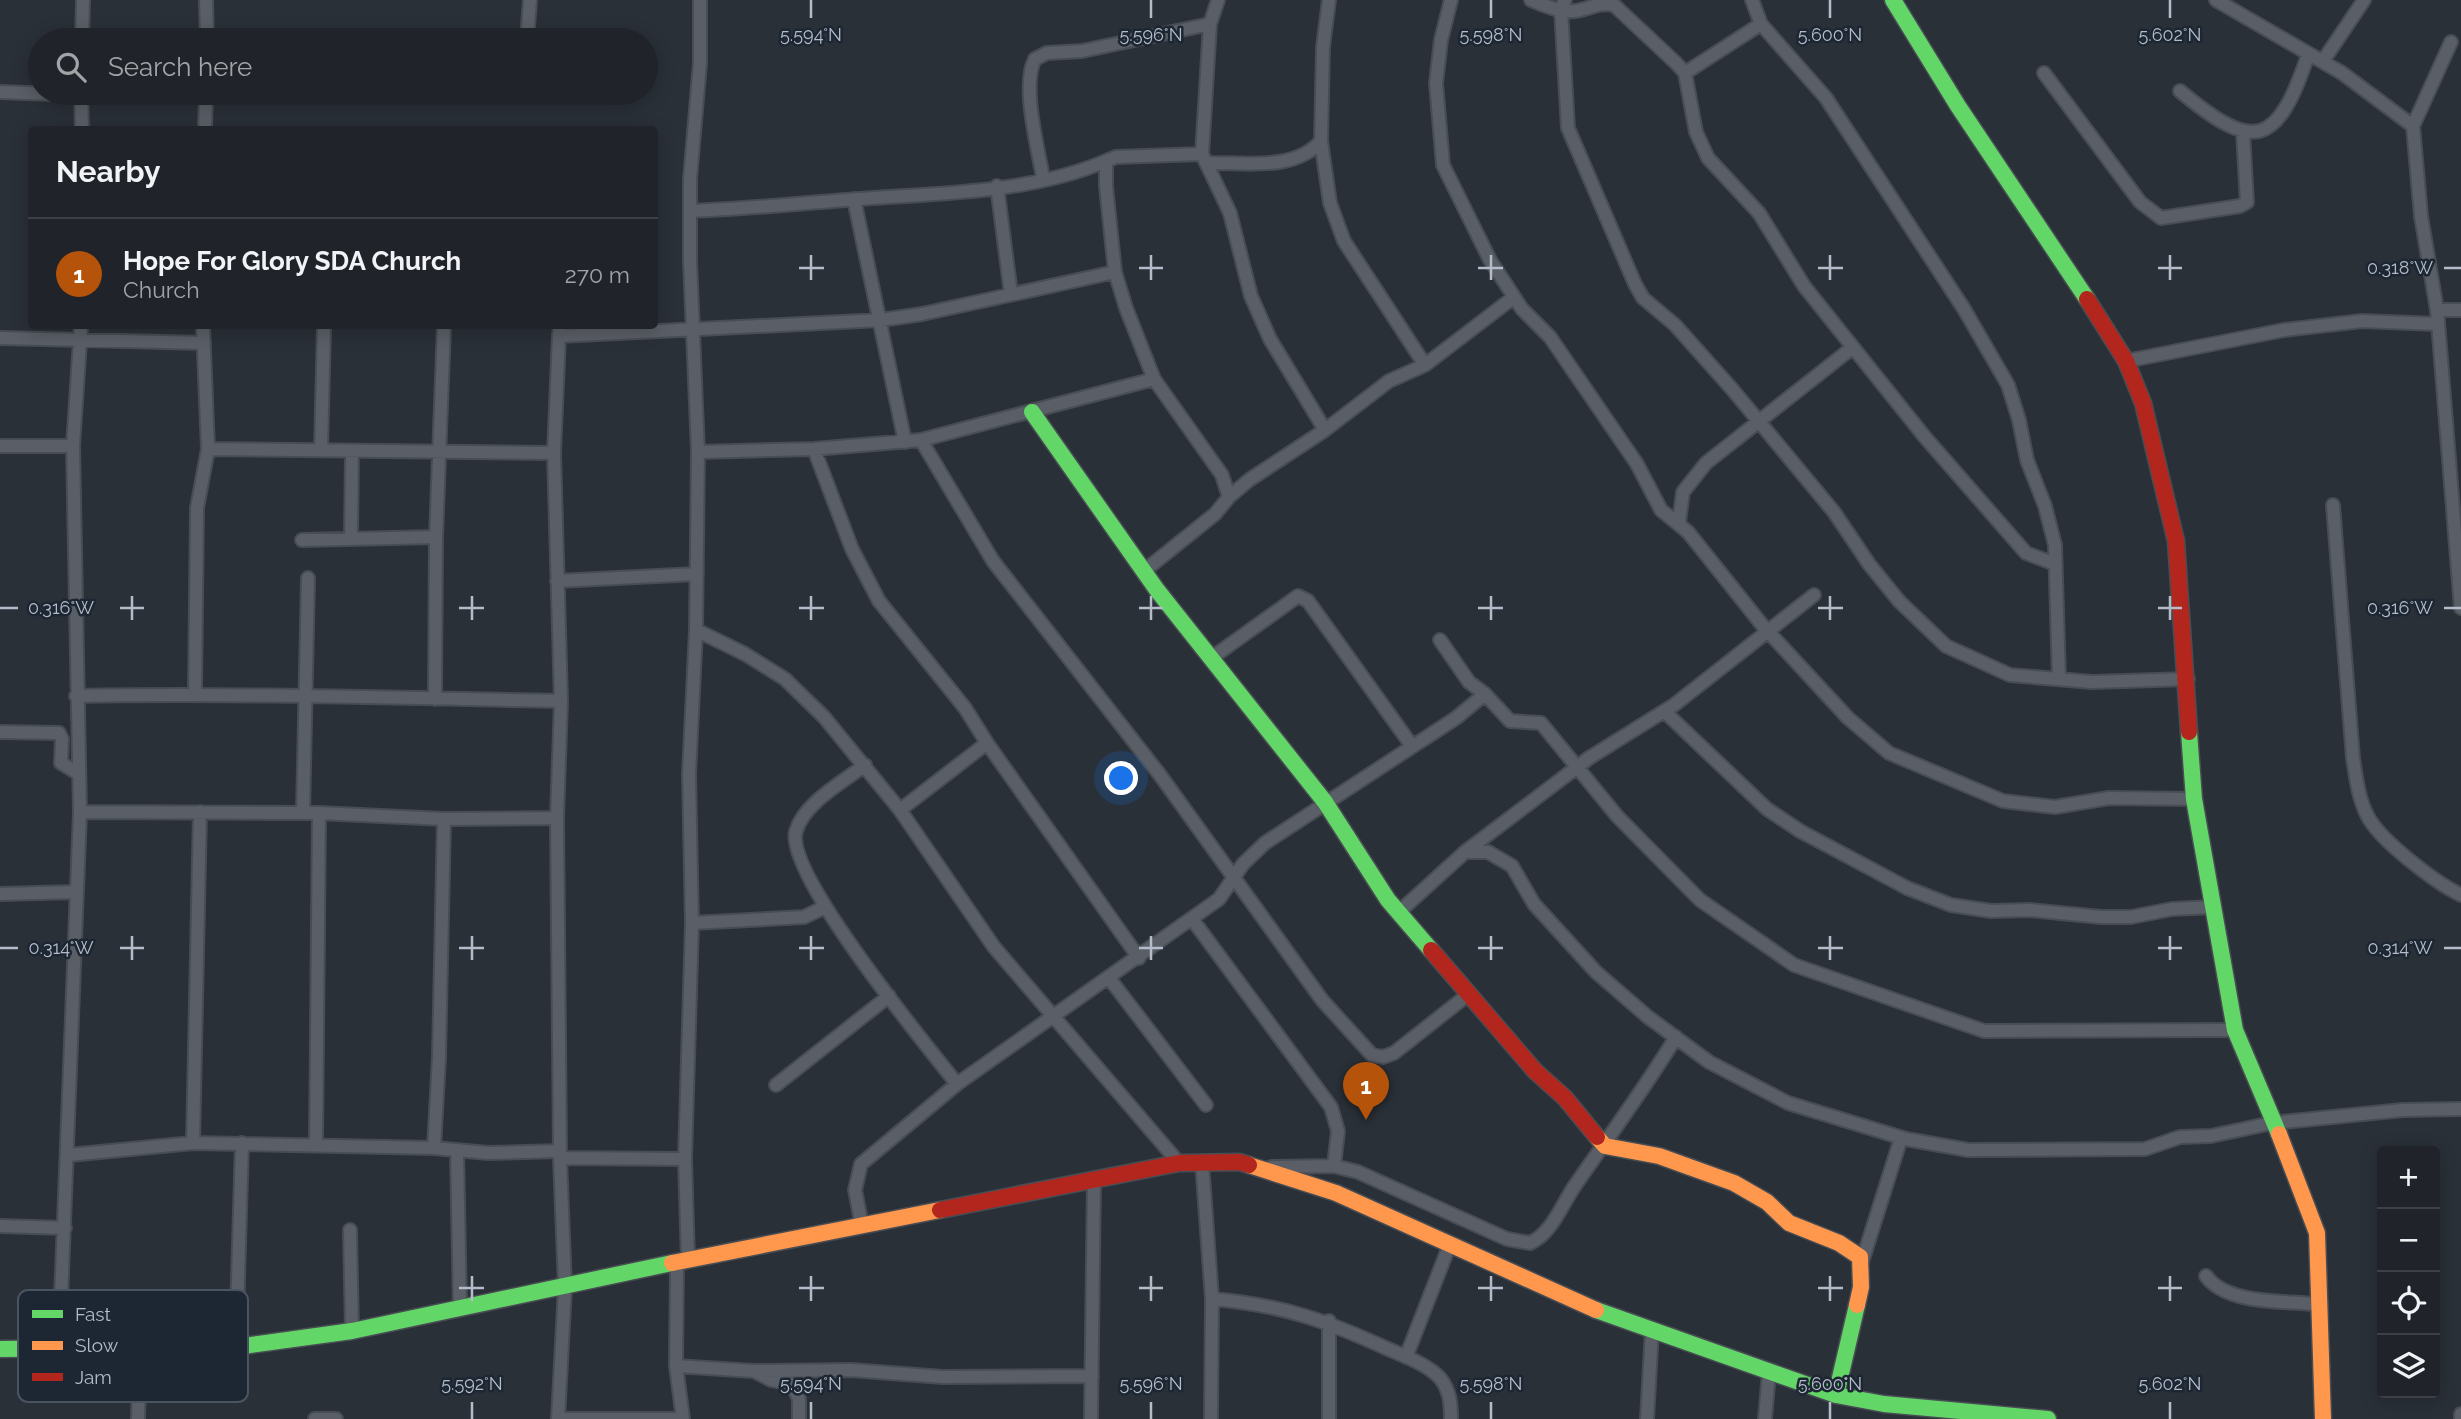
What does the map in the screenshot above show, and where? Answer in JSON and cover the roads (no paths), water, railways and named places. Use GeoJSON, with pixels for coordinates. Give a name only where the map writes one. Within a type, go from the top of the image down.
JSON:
{"type":"FeatureCollection","features":[{"type":"Feature","properties":{"kind":"street"},"geometry":{"type":"LineString","coordinates":[[82,28],[83,0]]}},
{"type":"Feature","properties":{"kind":"street"},"geometry":{"type":"LineString","coordinates":[[206,0],[207,28]]}},
{"type":"Feature","properties":{"kind":"street"},"geometry":{"type":"LineString","coordinates":[[528,28],[530,0]]}},
{"type":"Feature","properties":{"kind":"street"},"geometry":{"type":"LineString","coordinates":[[700,0],[700,63],[692,141],[690,261],[694,331],[698,452],[696,630],[689,774],[692,923],[682,1261],[676,1366],[683,1419],[558,1419],[565,1287],[560,1155],[557,818],[561,701],[554,453],[559,331],[694,331],[881,320],[1115,272]]}},
{"type":"Feature","properties":{"kind":"street"},"geometry":{"type":"LineString","coordinates":[[1218,0],[1210,23],[1204,158],[1230,213],[1251,296],[1265,329],[1325,430]]}},
{"type":"Feature","properties":{"kind":"street"},"geometry":{"type":"LineString","coordinates":[[1329,0],[1323,47],[1321,141],[1329,203],[1345,241],[1425,365]]}},
{"type":"Feature","properties":{"kind":"street"},"geometry":{"type":"LineString","coordinates":[[1451,0],[1441,40],[1436,83],[1443,165],[1490,260],[1514,297],[1550,337],[1637,464],[1661,510],[1679,522],[1769,633],[1848,718],[1889,753],[1982,794],[2013,803],[2055,807],[2109,798],[2194,799]]}},
{"type":"Feature","properties":{"kind":"street"},"geometry":{"type":"LineString","coordinates":[[1531,0],[1563,5],[1574,11],[1590,5],[1614,5],[1685,73],[1696,132],[1708,158],[1759,213],[1804,286],[1852,348],[2026,553],[2055,564]]}},
{"type":"Feature","properties":{"kind":"street"},"geometry":{"type":"LineString","coordinates":[[1752,0],[1761,24],[1826,98],[1964,309],[2008,385],[2027,460],[2050,523],[2055,564],[2059,679]]}},
{"type":"Feature","properties":{"kind":"street"},"geometry":{"type":"LineString","coordinates":[[1893,0],[1938,75],[2058,251],[2126,361],[2143,404],[2176,541],[2188,679],[2194,799],[2235,1030],[2315,1222],[2321,1305],[2323,1419]]}},
{"type":"Feature","properties":{"kind":"street"},"geometry":{"type":"LineString","coordinates":[[2216,0],[2308,55],[2323,61],[2393,109],[2413,127]]}},
{"type":"Feature","properties":{"kind":"street"},"geometry":{"type":"LineString","coordinates":[[2323,61],[2364,0]]}},
{"type":"Feature","properties":{"kind":"street"},"geometry":{"type":"LineString","coordinates":[[1563,5],[1568,128],[1635,284],[1643,298],[1691,341],[1834,512],[1876,573],[1946,646],[2010,675],[2092,681],[2188,679]]}},
{"type":"Feature","properties":{"kind":"street"},"geometry":{"type":"LineString","coordinates":[[1043,178],[1031,102],[1031,65],[1034,59],[1047,53],[1082,51],[1210,23]]}},
{"type":"Feature","properties":{"kind":"street"},"geometry":{"type":"LineString","coordinates":[[1685,73],[1761,24]]}},
{"type":"Feature","properties":{"kind":"street"},"geometry":{"type":"LineString","coordinates":[[2451,42],[2413,127],[2421,216],[2437,317],[2461,608]]}},
{"type":"Feature","properties":{"kind":"street"},"geometry":{"type":"LineString","coordinates":[[2180,91],[2211,117],[2243,133],[2263,130],[2282,117],[2308,55]]}},
{"type":"Feature","properties":{"kind":"street"},"geometry":{"type":"LineString","coordinates":[[2044,73],[2140,201],[2161,218],[2187,216],[2240,206],[2247,202],[2243,133]]}},
{"type":"Feature","properties":{"kind":"street"},"geometry":{"type":"LineString","coordinates":[[0,92],[28,93]]}},
{"type":"Feature","properties":{"kind":"street"},"geometry":{"type":"LineString","coordinates":[[81,105],[82,126]]}},
{"type":"Feature","properties":{"kind":"street"},"geometry":{"type":"LineString","coordinates":[[205,126],[206,105]]}},
{"type":"Feature","properties":{"kind":"street"},"geometry":{"type":"LineString","coordinates":[[691,211],[774,208],[966,191],[1086,170],[1115,157],[1296,160],[1311,152],[1321,141]]}},
{"type":"Feature","properties":{"kind":"street"},"geometry":{"type":"LineString","coordinates":[[1106,161],[1115,272],[1154,379],[1222,475],[1229,496]]}},
{"type":"Feature","properties":{"kind":"street"},"geometry":{"type":"LineString","coordinates":[[997,186],[1011,294]]}},
{"type":"Feature","properties":{"kind":"street"},"geometry":{"type":"LineString","coordinates":[[854,200],[905,442]]}},
{"type":"Feature","properties":{"kind":"street"},"geometry":{"type":"LineString","coordinates":[[1144,571],[1215,514],[1229,496],[1249,480],[1325,430],[1389,381],[1425,365],[1514,297]]}},
{"type":"Feature","properties":{"kind":"street"},"geometry":{"type":"LineString","coordinates":[[2126,361],[2284,330],[2362,321],[2437,317],[2461,310]]}},
{"type":"Feature","properties":{"kind":"street"},"geometry":{"type":"LineString","coordinates":[[62,1290],[80,812],[73,446],[81,329]]}},
{"type":"Feature","properties":{"kind":"street"},"geometry":{"type":"LineString","coordinates":[[195,694],[197,509],[208,449],[203,329]]}},
{"type":"Feature","properties":{"kind":"street"},"geometry":{"type":"LineString","coordinates":[[321,450],[324,329]]}},
{"type":"Feature","properties":{"kind":"street"},"geometry":{"type":"LineString","coordinates":[[435,699],[438,451],[444,329]]}},
{"type":"Feature","properties":{"kind":"street"},"geometry":{"type":"LineString","coordinates":[[0,338],[204,343]]}},
{"type":"Feature","properties":{"kind":"street"},"geometry":{"type":"LineString","coordinates":[[1679,522],[1683,492],[1693,476],[1718,452],[1852,348]]}},
{"type":"Feature","properties":{"kind":"street"},"geometry":{"type":"LineString","coordinates":[[698,452],[814,449],[921,440],[1154,379]]}},
{"type":"Feature","properties":{"kind":"street"},"geometry":{"type":"LineString","coordinates":[[1032,412],[1210,659],[1325,802],[1388,900],[1535,1071],[1565,1098],[1605,1146],[1659,1156],[1734,1183],[1767,1202],[1774,1212],[1789,1223],[1839,1243],[1855,1253],[1862,1262]]}},
{"type":"Feature","properties":{"kind":"street"},"geometry":{"type":"LineString","coordinates":[[921,440],[993,561],[1160,775],[1233,880],[1322,1000],[1372,1055],[1383,1057],[1394,1054],[1470,993]]}},
{"type":"Feature","properties":{"kind":"street"},"geometry":{"type":"LineString","coordinates":[[0,446],[73,446]]}},
{"type":"Feature","properties":{"kind":"street"},"geometry":{"type":"LineString","coordinates":[[208,449],[554,453]]}},
{"type":"Feature","properties":{"kind":"street"},"geometry":{"type":"LineString","coordinates":[[814,449],[852,549],[879,601],[965,708],[1139,958]]}},
{"type":"Feature","properties":{"kind":"street"},"geometry":{"type":"LineString","coordinates":[[351,539],[352,451]]}},
{"type":"Feature","properties":{"kind":"street"},"geometry":{"type":"LineString","coordinates":[[2333,505],[2353,758],[2359,797],[2372,825],[2428,876],[2461,895]]}},
{"type":"Feature","properties":{"kind":"street"},"geometry":{"type":"LineString","coordinates":[[302,540],[436,537]]}},
{"type":"Feature","properties":{"kind":"street"},"geometry":{"type":"LineString","coordinates":[[557,581],[697,574]]}},
{"type":"Feature","properties":{"kind":"street"},"geometry":{"type":"LineString","coordinates":[[303,813],[308,699],[308,578]]}},
{"type":"Feature","properties":{"kind":"street"},"geometry":{"type":"LineString","coordinates":[[1399,912],[1465,852],[1575,769],[1665,712],[1814,595]]}},
{"type":"Feature","properties":{"kind":"street"},"geometry":{"type":"LineString","coordinates":[[1210,659],[1298,596],[1308,601],[1412,746]]}},
{"type":"Feature","properties":{"kind":"street"},"geometry":{"type":"LineString","coordinates":[[696,630],[746,654],[785,680],[824,717],[900,810],[994,947],[1179,1163]]}},
{"type":"Feature","properties":{"kind":"street"},"geometry":{"type":"LineString","coordinates":[[1440,640],[1469,681],[1510,721],[1541,723],[1575,769],[1617,816],[1700,900],[1794,965],[1984,1031],[2235,1030]]}},
{"type":"Feature","properties":{"kind":"street"},"geometry":{"type":"LineString","coordinates":[[76,696],[195,694],[308,699],[561,701]]}},
{"type":"Feature","properties":{"kind":"street"},"geometry":{"type":"LineString","coordinates":[[862,1226],[856,1190],[861,1164],[957,1084],[1054,1019],[1219,899],[1253,853],[1485,694]]}},
{"type":"Feature","properties":{"kind":"street"},"geometry":{"type":"LineString","coordinates":[[1665,712],[1767,809],[1800,831],[1907,888],[1951,905],[1991,911],[2030,910],[2101,917],[2131,917],[2172,909],[2213,907]]}},
{"type":"Feature","properties":{"kind":"street"},"geometry":{"type":"LineString","coordinates":[[0,732],[59,733],[62,738],[61,763],[79,774]]}},
{"type":"Feature","properties":{"kind":"street"},"geometry":{"type":"LineString","coordinates":[[900,810],[987,743]]}},
{"type":"Feature","properties":{"kind":"street"},"geometry":{"type":"LineString","coordinates":[[864,765],[813,807],[795,833],[797,847],[825,907],[957,1084]]}},
{"type":"Feature","properties":{"kind":"street"},"geometry":{"type":"LineString","coordinates":[[80,812],[319,813],[444,819],[557,818]]}},
{"type":"Feature","properties":{"kind":"street"},"geometry":{"type":"LineString","coordinates":[[193,1143],[200,812]]}},
{"type":"Feature","properties":{"kind":"street"},"geometry":{"type":"LineString","coordinates":[[316,1144],[319,813]]}},
{"type":"Feature","properties":{"kind":"street"},"geometry":{"type":"LineString","coordinates":[[434,1148],[439,1057],[444,819]]}},
{"type":"Feature","properties":{"kind":"street"},"geometry":{"type":"LineString","coordinates":[[1465,852],[1488,852],[1512,866],[1534,904],[1596,972],[1709,1062],[1788,1103],[1901,1138],[1968,1150],[2145,1149],[2180,1137],[2224,1134],[2272,1123],[2403,1110],[2461,1109]]}},
{"type":"Feature","properties":{"kind":"street"},"geometry":{"type":"LineString","coordinates":[[0,894],[75,892]]}},
{"type":"Feature","properties":{"kind":"street"},"geometry":{"type":"LineString","coordinates":[[692,923],[804,916],[825,907]]}},
{"type":"Feature","properties":{"kind":"street"},"geometry":{"type":"LineString","coordinates":[[1192,919],[1331,1107],[1338,1131],[1334,1166]]}},
{"type":"Feature","properties":{"kind":"street"},"geometry":{"type":"LineString","coordinates":[[1109,978],[1206,1105]]}},
{"type":"Feature","properties":{"kind":"street"},"geometry":{"type":"LineString","coordinates":[[775,1085],[889,996]]}},
{"type":"Feature","properties":{"kind":"street"},"geometry":{"type":"LineString","coordinates":[[1256,1167],[1334,1166],[1358,1172],[1507,1240],[1524,1244],[1541,1237],[1605,1146],[1676,1037]]}},
{"type":"Feature","properties":{"kind":"street"},"geometry":{"type":"LineString","coordinates":[[1836,1395],[1856,1310],[1862,1262],[1901,1138]]}},
{"type":"Feature","properties":{"kind":"street"},"geometry":{"type":"LineString","coordinates":[[69,1155],[193,1143],[242,1143],[685,1159]]}},
{"type":"Feature","properties":{"kind":"street"},"geometry":{"type":"LineString","coordinates":[[238,1290],[242,1143]]}},
{"type":"Feature","properties":{"kind":"street"},"geometry":{"type":"LineString","coordinates":[[457,1151],[460,1309]]}},
{"type":"Feature","properties":{"kind":"street"},"geometry":{"type":"LineString","coordinates":[[1202,1161],[1212,1299],[1211,1419]]}},
{"type":"Feature","properties":{"kind":"street"},"geometry":{"type":"LineString","coordinates":[[248,1345],[352,1331],[682,1261],[1179,1163],[1240,1161],[1336,1193],[1592,1308],[1884,1412],[2038,1418]]}},
{"type":"Feature","properties":{"kind":"street"},"geometry":{"type":"LineString","coordinates":[[1091,1419],[1094,1179]]}},
{"type":"Feature","properties":{"kind":"street"},"geometry":{"type":"LineString","coordinates":[[0,1226],[65,1228]]}},
{"type":"Feature","properties":{"kind":"street"},"geometry":{"type":"LineString","coordinates":[[350,1230],[352,1331]]}},
{"type":"Feature","properties":{"kind":"street"},"geometry":{"type":"LineString","coordinates":[[1406,1357],[1450,1244]]}},
{"type":"Feature","properties":{"kind":"street"},"geometry":{"type":"LineString","coordinates":[[2206,1276],[2216,1288],[2238,1295],[2321,1305]]}},
{"type":"Feature","properties":{"kind":"street"},"geometry":{"type":"LineString","coordinates":[[1212,1299],[1278,1307],[1329,1321],[1406,1357],[1439,1377],[1449,1391],[1451,1419]]}},
{"type":"Feature","properties":{"kind":"street"},"geometry":{"type":"LineString","coordinates":[[1329,1321],[1329,1419]]}},
{"type":"Feature","properties":{"kind":"street"},"geometry":{"type":"LineString","coordinates":[[1647,1419],[1651,1330]]}},
{"type":"Feature","properties":{"kind":"street"},"geometry":{"type":"LineString","coordinates":[[0,1349],[18,1349]]}},
{"type":"Feature","properties":{"kind":"street"},"geometry":{"type":"LineString","coordinates":[[676,1366],[753,1371],[851,1370],[943,1377],[1092,1376]]}},
{"type":"Feature","properties":{"kind":"street"},"geometry":{"type":"LineString","coordinates":[[753,1371],[771,1380],[792,1384],[799,1399],[799,1419]]}},
{"type":"Feature","properties":{"kind":"street"},"geometry":{"type":"LineString","coordinates":[[1765,1419],[1769,1372]]}},
{"type":"Feature","properties":{"kind":"street"},"geometry":{"type":"LineString","coordinates":[[2461,1414],[2461,1419]]}},
{"type":"Feature","properties":{"kind":"street"},"geometry":{"type":"LineString","coordinates":[[315,1419],[335,1419]]}},
{"type":"Feature","properties":{"kind":"place","name":"Hope For Glory SDA Church"},"geometry":{"type":"Point","coordinates":[1366,1120]}}]}
